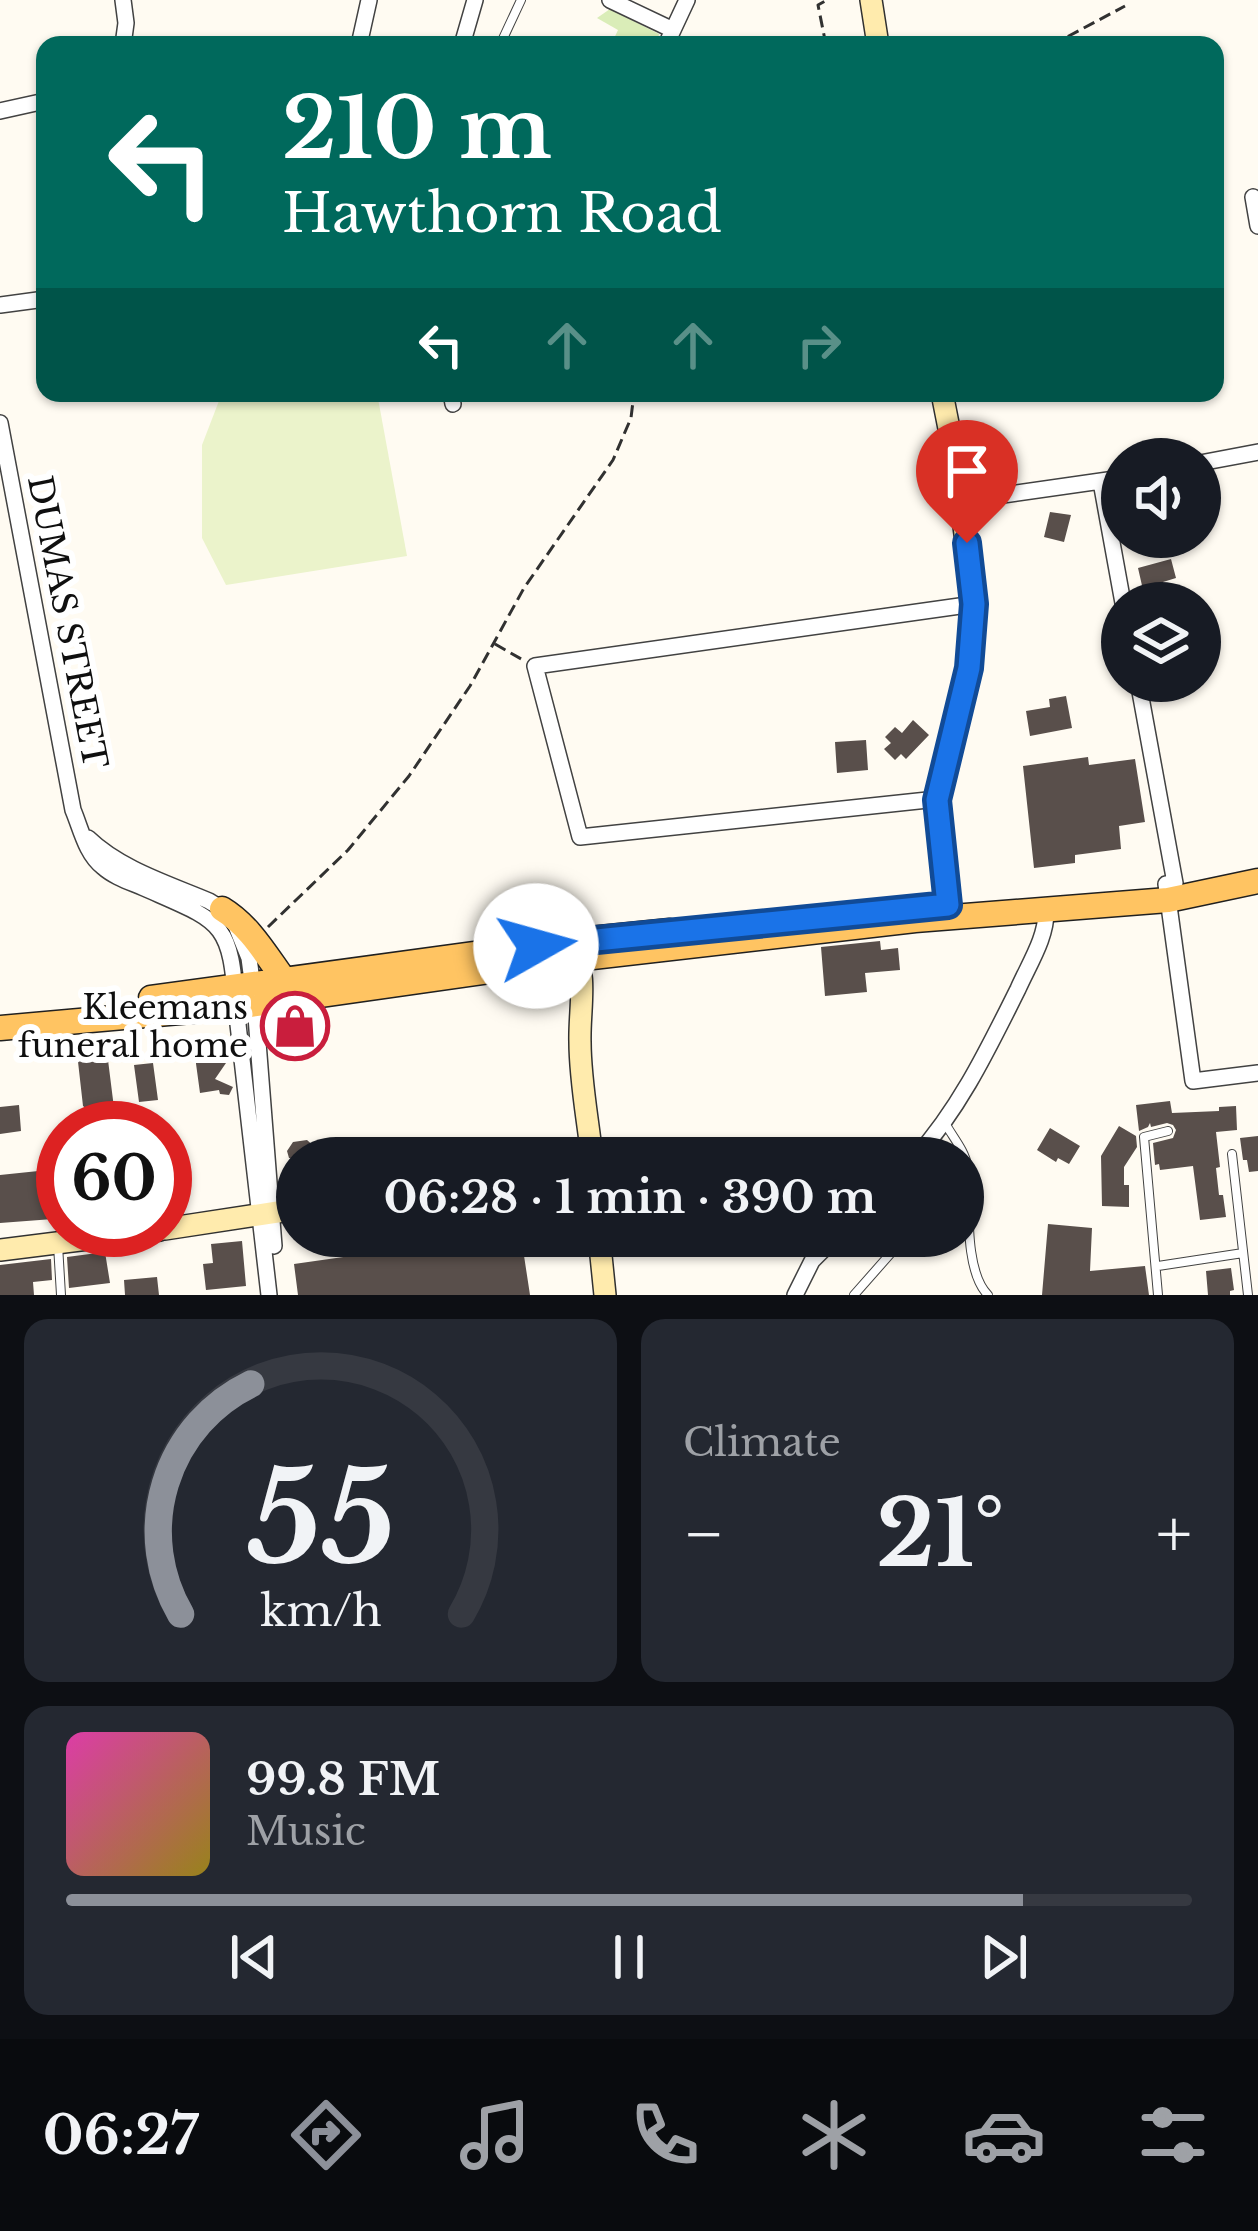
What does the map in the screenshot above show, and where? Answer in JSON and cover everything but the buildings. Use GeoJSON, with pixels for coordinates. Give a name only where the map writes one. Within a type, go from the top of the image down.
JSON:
{"type":"FeatureCollection","features":[{"type":"Feature","properties":{"kind":"main road"},"geometry":{"type":"LineString","coordinates":[[0,1015],[245,996],[285,981],[1258,878]]}},
{"type":"Feature","properties":{"kind":"main road"},"geometry":{"type":"LineString","coordinates":[[948,911],[1046,910],[1170,889]]}},
{"type":"Feature","properties":{"kind":"main road"},"geometry":{"type":"LineString","coordinates":[[222,909],[237,918],[285,981]]}},
{"type":"Feature","properties":{"kind":"main road"},"geometry":{"type":"LineString","coordinates":[[0,1028],[571,953]]}},
{"type":"Feature","properties":{"kind":"street"},"geometry":{"type":"LineString","coordinates":[[124,0],[125,36]]}},
{"type":"Feature","properties":{"kind":"street"},"geometry":{"type":"LineString","coordinates":[[361,36],[368,0]]}},
{"type":"Feature","properties":{"kind":"street"},"geometry":{"type":"LineString","coordinates":[[465,36],[475,0]]}},
{"type":"Feature","properties":{"kind":"street"},"geometry":{"type":"LineString","coordinates":[[610,0],[666,36]]}},
{"type":"Feature","properties":{"kind":"street"},"geometry":{"type":"LineString","coordinates":[[670,36],[687,0]]}},
{"type":"Feature","properties":{"kind":"street"},"geometry":{"type":"LineString","coordinates":[[871,0],[877,36]]}},
{"type":"Feature","properties":{"kind":"street"},"geometry":{"type":"LineString","coordinates":[[0,111],[36,103]]}},
{"type":"Feature","properties":{"kind":"street"},"geometry":{"type":"LineString","coordinates":[[1252,197],[1258,226]]}},
{"type":"Feature","properties":{"kind":"street"},"geometry":{"type":"LineString","coordinates":[[0,305],[36,300]]}},
{"type":"Feature","properties":{"kind":"street"},"geometry":{"type":"LineString","coordinates":[[944,402],[974,604],[969,668],[937,800],[948,911]]}},
{"type":"Feature","properties":{"kind":"street","name":"DUMAS STREET"},"geometry":{"type":"LineString","coordinates":[[0,422],[73,810],[89,850],[100,866],[119,878],[204,915],[217,926],[227,941],[245,996]]}},
{"type":"Feature","properties":{"kind":"street"},"geometry":{"type":"LineString","coordinates":[[1221,459],[1258,452]]}},
{"type":"Feature","properties":{"kind":"street"},"geometry":{"type":"LineString","coordinates":[[961,501],[1101,482]]}},
{"type":"Feature","properties":{"kind":"street"},"geometry":{"type":"LineString","coordinates":[[937,800],[580,837],[535,666],[974,604]]}},
{"type":"Feature","properties":{"kind":"street"},"geometry":{"type":"LineString","coordinates":[[1141,702],[1170,889],[1192,1081],[1258,1073]]}},
{"type":"Feature","properties":{"kind":"street"},"geometry":{"type":"LineString","coordinates":[[82,832],[122,862],[222,909],[236,926],[249,958],[245,996],[273,1295]]}},
{"type":"Feature","properties":{"kind":"street"},"geometry":{"type":"LineString","coordinates":[[932,1137],[989,1048],[1041,938],[1046,910]]}},
{"type":"Feature","properties":{"kind":"street"},"geometry":{"type":"LineString","coordinates":[[571,953],[581,988],[580,1045],[590,1137]]}},
{"type":"Feature","properties":{"kind":"street"},"geometry":{"type":"LineString","coordinates":[[192,1225],[276,1212]]}},
{"type":"Feature","properties":{"kind":"street"},"geometry":{"type":"LineString","coordinates":[[0,1250],[36,1246]]}},
{"type":"Feature","properties":{"kind":"street"},"geometry":{"type":"LineString","coordinates":[[601,1257],[605,1295]]}},
{"type":"Feature","properties":{"kind":"street"},"geometry":{"type":"LineString","coordinates":[[795,1295],[816,1257]]}},
{"type":"Feature","properties":{"kind":"lane"},"geometry":{"type":"LineString","coordinates":[[504,36],[521,0]]}},
{"type":"Feature","properties":{"kind":"lane"},"geometry":{"type":"LineString","coordinates":[[944,1122],[953,1137]]}},
{"type":"Feature","properties":{"kind":"lane"},"geometry":{"type":"LineString","coordinates":[[1159,1295],[1144,1137],[1168,1131]]}},
{"type":"Feature","properties":{"kind":"lane"},"geometry":{"type":"LineString","coordinates":[[1232,1154],[1248,1295]]}},
{"type":"Feature","properties":{"kind":"lane"},"geometry":{"type":"LineString","coordinates":[[1158,1266],[1243,1253]]}},
{"type":"Feature","properties":{"kind":"lane"},"geometry":{"type":"LineString","coordinates":[[59,1257],[61,1295]]}},
{"type":"Feature","properties":{"kind":"lane"},"geometry":{"type":"LineString","coordinates":[[854,1295],[887,1257]]}},
{"type":"Feature","properties":{"kind":"lane"},"geometry":{"type":"LineString","coordinates":[[974,1257],[985,1294]]}},
{"type":"Feature","properties":{"kind":"path"},"geometry":{"type":"LineString","coordinates":[[824,36],[818,5],[826,0]]}},
{"type":"Feature","properties":{"kind":"path"},"geometry":{"type":"LineString","coordinates":[[1069,36],[1125,6]]}},
{"type":"Feature","properties":{"kind":"path"},"geometry":{"type":"LineString","coordinates":[[262,932],[348,850],[409,776],[470,686],[524,588],[613,460],[633,402]]}},
{"type":"Feature","properties":{"kind":"path"},"geometry":{"type":"LineString","coordinates":[[494,643],[535,666]]}},
{"type":"Feature","properties":{"kind":"green space"},"geometry":{"type":"Polygon","coordinates":[[[610,9],[659,36],[615,36],[618,30],[597,18],[610,9]]]}},
{"type":"Feature","properties":{"kind":"green space"},"geometry":{"type":"Polygon","coordinates":[[[219,402],[379,402],[407,556],[226,585],[202,538],[202,445],[219,402]]]}},
{"type":"Feature","properties":{"kind":"place","name":"Kleemans funeral home"},"geometry":{"type":"Point","coordinates":[295,1026]}},
{"type":"Feature","properties":{"kind":"route"},"geometry":{"type":"LineString","coordinates":[[536,946],[948,905],[937,800],[969,668],[974,584],[967,543]]}}]}
